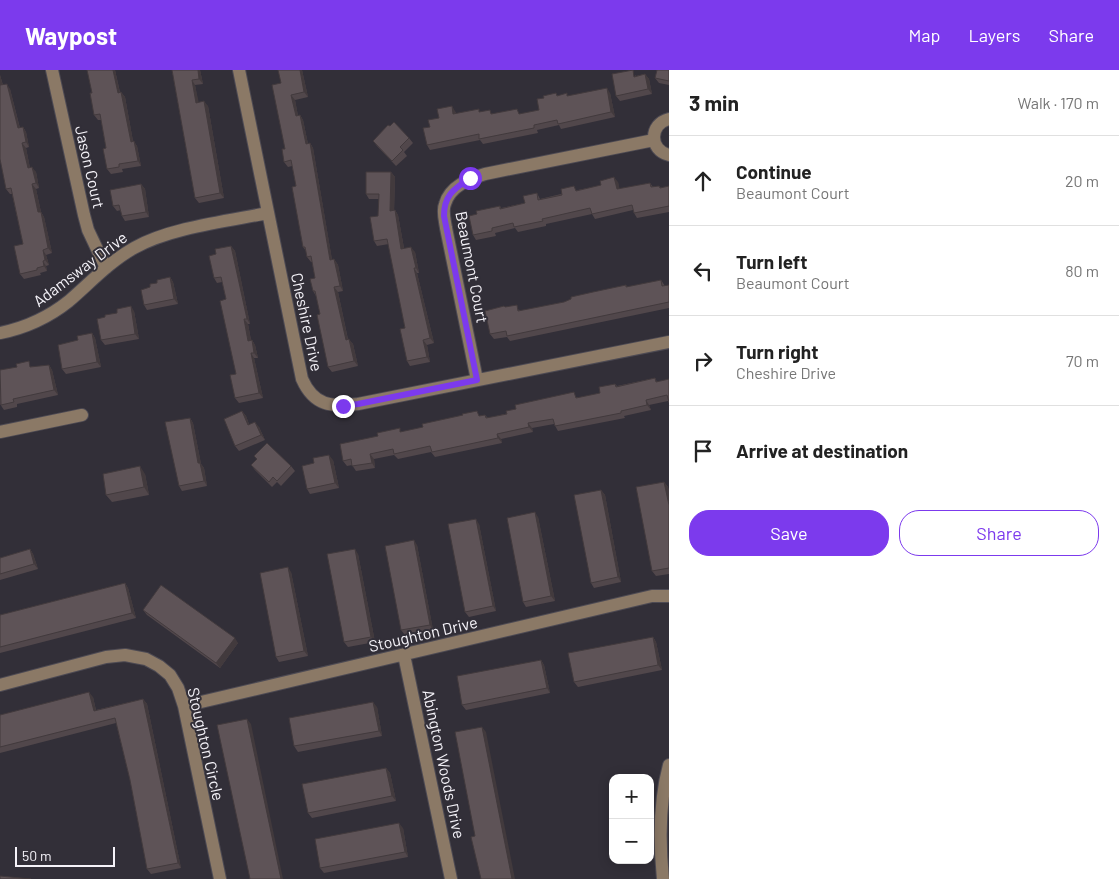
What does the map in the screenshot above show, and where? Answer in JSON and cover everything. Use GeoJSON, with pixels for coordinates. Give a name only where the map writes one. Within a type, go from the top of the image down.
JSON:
{"type":"FeatureCollection","features":[{"type":"Feature","properties":{"kind":"street","name":"Jason Court"},"geometry":{"type":"LineString","coordinates":[[52,70],[88,230],[106,268]]}},
{"type":"Feature","properties":{"kind":"street","name":"Cheshire Drive"},"geometry":{"type":"LineString","coordinates":[[239,70],[302,380],[308,391],[318,401],[340,406],[358,404],[669,342]]}},
{"type":"Feature","properties":{"kind":"street"},"geometry":{"type":"LineString","coordinates":[[669,119],[664,120],[656,129],[654,140],[660,151],[669,155]]}},
{"type":"Feature","properties":{"kind":"street","name":"Beaumont Court"},"geometry":{"type":"LineString","coordinates":[[477,380],[446,228],[444,206],[448,195],[470,178],[654,140]]}},
{"type":"Feature","properties":{"kind":"street","name":"Adamsway Drive"},"geometry":{"type":"LineString","coordinates":[[0,334],[46,317],[69,301],[106,268],[135,247],[162,236],[268,213]]}},
{"type":"Feature","properties":{"kind":"street"},"geometry":{"type":"LineString","coordinates":[[0,432],[82,415]]}},
{"type":"Feature","properties":{"kind":"street","name":"Stoughton Drive"},"geometry":{"type":"LineString","coordinates":[[184,706],[404,656],[652,596],[669,596]]}},
{"type":"Feature","properties":{"kind":"street","name":"Stoughton Circle"},"geometry":{"type":"LineString","coordinates":[[0,685],[106,657],[125,655],[146,659],[170,675],[178,688],[184,706],[220,879]]}},
{"type":"Feature","properties":{"kind":"street","name":"Abington Woods Drive"},"geometry":{"type":"LineString","coordinates":[[404,656],[451,879]]}},
{"type":"Feature","properties":{"kind":"street"},"geometry":{"type":"LineString","coordinates":[[663,879],[660,816],[669,765]]}},
{"type":"Feature","properties":{"kind":"building"},"geometry":{"type":"Polygon","coordinates":[[[87,70],[113,70],[118,93],[121,92],[131,142],[134,141],[138,161],[119,164],[119,167],[107,169],[103,149],[106,148],[100,114],[94,115],[87,70]]]}},
{"type":"Feature","properties":{"kind":"building"},"geometry":{"type":"Polygon","coordinates":[[[172,70],[198,70],[199,79],[192,80],[196,103],[204,101],[220,193],[195,198],[172,70]]]}},
{"type":"Feature","properties":{"kind":"building"},"geometry":{"type":"Polygon","coordinates":[[[278,70],[300,70],[304,92],[291,95],[296,116],[300,115],[306,144],[310,143],[330,260],[334,259],[340,286],[334,287],[346,340],[349,339],[354,361],[328,367],[317,315],[320,314],[315,291],[313,291],[310,279],[315,278],[311,256],[307,257],[305,247],[303,247],[292,187],[296,186],[291,160],[284,162],[282,149],[285,149],[272,85],[281,83],[278,70]]]}},
{"type":"Feature","properties":{"kind":"building"},"geometry":{"type":"Polygon","coordinates":[[[633,70],[634,77],[645,74],[648,89],[616,96],[612,74],[633,70]]]}},
{"type":"Feature","properties":{"kind":"building"},"geometry":{"type":"Polygon","coordinates":[[[657,70],[669,70],[669,81],[655,78],[657,70]]]}},
{"type":"Feature","properties":{"kind":"building"},"geometry":{"type":"Polygon","coordinates":[[[7,84],[18,128],[23,127],[26,142],[22,143],[28,168],[32,167],[36,183],[32,184],[38,212],[41,212],[48,248],[43,250],[44,266],[37,268],[37,270],[20,274],[14,246],[23,244],[11,188],[6,189],[0,159],[0,85],[7,84]]]}},
{"type":"Feature","properties":{"kind":"building"},"geometry":{"type":"Polygon","coordinates":[[[607,88],[611,112],[558,124],[557,120],[534,125],[534,128],[479,139],[479,134],[427,145],[423,128],[430,127],[428,120],[439,118],[437,109],[452,106],[453,114],[479,109],[479,112],[490,110],[491,114],[517,109],[519,114],[539,110],[537,99],[544,98],[543,96],[556,93],[557,96],[567,93],[567,96],[607,88]]]}},
{"type":"Feature","properties":{"kind":"building"},"geometry":{"type":"Polygon","coordinates":[[[394,122],[409,138],[400,147],[403,150],[392,161],[373,141],[388,125],[390,126],[394,122]]]}},
{"type":"Feature","properties":{"kind":"building"},"geometry":{"type":"Polygon","coordinates":[[[366,172],[391,172],[390,211],[395,210],[401,249],[411,247],[430,338],[423,340],[427,357],[407,361],[400,329],[405,328],[387,239],[374,241],[370,217],[378,216],[379,194],[366,194],[366,172]]]}},
{"type":"Feature","properties":{"kind":"building"},"geometry":{"type":"Polygon","coordinates":[[[614,177],[617,189],[650,183],[651,187],[669,186],[669,206],[634,213],[632,205],[592,214],[590,208],[514,227],[513,223],[492,228],[492,231],[473,235],[469,216],[477,214],[476,211],[500,206],[500,209],[525,203],[523,196],[537,193],[538,200],[562,195],[561,189],[574,186],[576,191],[601,185],[600,181],[614,177]]]}},
{"type":"Feature","properties":{"kind":"building"},"geometry":{"type":"Polygon","coordinates":[[[141,184],[146,212],[122,216],[119,205],[113,206],[110,190],[141,184]]]}},
{"type":"Feature","properties":{"kind":"building"},"geometry":{"type":"Polygon","coordinates":[[[231,246],[247,319],[244,319],[248,341],[252,340],[254,353],[251,353],[259,393],[235,398],[230,375],[236,374],[220,301],[226,299],[221,277],[214,278],[209,256],[216,254],[215,249],[231,246]]]}},
{"type":"Feature","properties":{"kind":"building"},"geometry":{"type":"Polygon","coordinates":[[[170,277],[174,299],[144,305],[141,290],[150,287],[150,284],[157,283],[157,280],[170,277]]]}},
{"type":"Feature","properties":{"kind":"building"},"geometry":{"type":"Polygon","coordinates":[[[661,280],[662,286],[669,285],[669,302],[507,336],[506,331],[490,334],[485,311],[517,305],[518,311],[564,302],[571,299],[571,297],[593,292],[661,280]]]}},
{"type":"Feature","properties":{"kind":"building"},"geometry":{"type":"Polygon","coordinates":[[[131,306],[135,334],[101,340],[97,319],[105,317],[105,315],[117,313],[117,309],[131,306]]]}},
{"type":"Feature","properties":{"kind":"building"},"geometry":{"type":"Polygon","coordinates":[[[92,333],[97,362],[62,369],[58,345],[78,340],[77,336],[92,333]]]}},
{"type":"Feature","properties":{"kind":"building"},"geometry":{"type":"Polygon","coordinates":[[[29,361],[30,367],[49,365],[54,390],[13,399],[14,402],[1,405],[0,370],[17,367],[16,364],[29,361]]]}},
{"type":"Feature","properties":{"kind":"building"},"geometry":{"type":"Polygon","coordinates":[[[655,378],[656,382],[669,379],[669,402],[667,395],[646,400],[647,405],[621,411],[621,413],[555,426],[553,419],[528,423],[529,427],[497,434],[498,438],[432,452],[430,446],[394,454],[393,449],[370,454],[372,463],[352,466],[351,459],[343,461],[340,444],[378,436],[377,433],[400,428],[400,432],[423,427],[422,424],[477,411],[479,416],[485,415],[486,418],[507,414],[506,411],[516,409],[515,405],[574,392],[576,398],[600,393],[599,387],[615,384],[616,387],[655,378]]]}},
{"type":"Feature","properties":{"kind":"building"},"geometry":{"type":"Polygon","coordinates":[[[242,411],[248,425],[255,422],[261,435],[235,446],[224,419],[242,411]]]}},
{"type":"Feature","properties":{"kind":"building"},"geometry":{"type":"Polygon","coordinates":[[[190,418],[198,463],[200,463],[204,481],[179,486],[165,422],[190,418]]]}},
{"type":"Feature","properties":{"kind":"building"},"geometry":{"type":"Polygon","coordinates":[[[267,443],[291,466],[277,481],[273,477],[269,482],[251,465],[257,459],[254,456],[267,443]]]}},
{"type":"Feature","properties":{"kind":"building"},"geometry":{"type":"Polygon","coordinates":[[[329,455],[335,483],[307,489],[302,466],[314,463],[313,458],[329,455]]]}},
{"type":"Feature","properties":{"kind":"building"},"geometry":{"type":"Polygon","coordinates":[[[140,466],[144,487],[106,495],[103,474],[140,466]]]}},
{"type":"Feature","properties":{"kind":"building"},"geometry":{"type":"Polygon","coordinates":[[[664,482],[669,505],[669,568],[652,571],[636,487],[664,482]]]}},
{"type":"Feature","properties":{"kind":"building"},"geometry":{"type":"Polygon","coordinates":[[[601,490],[618,577],[591,583],[574,495],[601,490]]]}},
{"type":"Feature","properties":{"kind":"building"},"geometry":{"type":"Polygon","coordinates":[[[535,512],[551,596],[523,602],[507,518],[535,512]]]}},
{"type":"Feature","properties":{"kind":"building"},"geometry":{"type":"Polygon","coordinates":[[[476,519],[493,606],[465,612],[448,524],[476,519]]]}},
{"type":"Feature","properties":{"kind":"building"},"geometry":{"type":"Polygon","coordinates":[[[414,540],[430,625],[401,630],[385,546],[414,540]]]}},
{"type":"Feature","properties":{"kind":"building"},"geometry":{"type":"Polygon","coordinates":[[[30,549],[34,564],[0,574],[0,558],[30,549]]]}},
{"type":"Feature","properties":{"kind":"building"},"geometry":{"type":"Polygon","coordinates":[[[355,549],[371,637],[344,642],[327,554],[355,549]]]}},
{"type":"Feature","properties":{"kind":"building"},"geometry":{"type":"Polygon","coordinates":[[[288,567],[304,651],[276,657],[260,573],[288,567]]]}},
{"type":"Feature","properties":{"kind":"building"},"geometry":{"type":"Polygon","coordinates":[[[125,583],[132,613],[0,647],[0,615],[125,583]]]}},
{"type":"Feature","properties":{"kind":"building"},"geometry":{"type":"Polygon","coordinates":[[[161,585],[235,638],[216,663],[143,610],[161,585]]]}},
{"type":"Feature","properties":{"kind":"building"},"geometry":{"type":"Polygon","coordinates":[[[653,637],[658,665],[574,682],[568,653],[653,637]]]}},
{"type":"Feature","properties":{"kind":"building"},"geometry":{"type":"Polygon","coordinates":[[[541,660],[547,688],[462,705],[457,676],[541,660]]]}},
{"type":"Feature","properties":{"kind":"building"},"geometry":{"type":"Polygon","coordinates":[[[89,692],[94,711],[143,699],[178,863],[147,869],[130,780],[115,718],[0,747],[0,715],[89,692]]]}},
{"type":"Feature","properties":{"kind":"building"},"geometry":{"type":"Polygon","coordinates":[[[373,702],[379,731],[294,746],[289,718],[373,702]]]}},
{"type":"Feature","properties":{"kind":"building"},"geometry":{"type":"Polygon","coordinates":[[[247,719],[281,879],[250,879],[217,725],[247,719]]]}},
{"type":"Feature","properties":{"kind":"building"},"geometry":{"type":"Polygon","coordinates":[[[482,727],[512,879],[481,879],[471,837],[475,836],[455,732],[482,727]]]}},
{"type":"Feature","properties":{"kind":"building"},"geometry":{"type":"Polygon","coordinates":[[[386,768],[392,796],[308,813],[302,784],[386,768]]]}},
{"type":"Feature","properties":{"kind":"building"},"geometry":{"type":"Polygon","coordinates":[[[399,823],[405,852],[320,868],[315,839],[399,823]]]}},
{"type":"Feature","properties":{"kind":"building"},"geometry":{"type":"Polygon","coordinates":[[[0,876],[31,879],[0,879],[0,876]]]}},
{"type":"Feature","properties":{"kind":"route"},"geometry":{"type":"LineString","coordinates":[[343,406],[477,380],[444,216],[444,206],[448,195],[470,178]]}}]}
